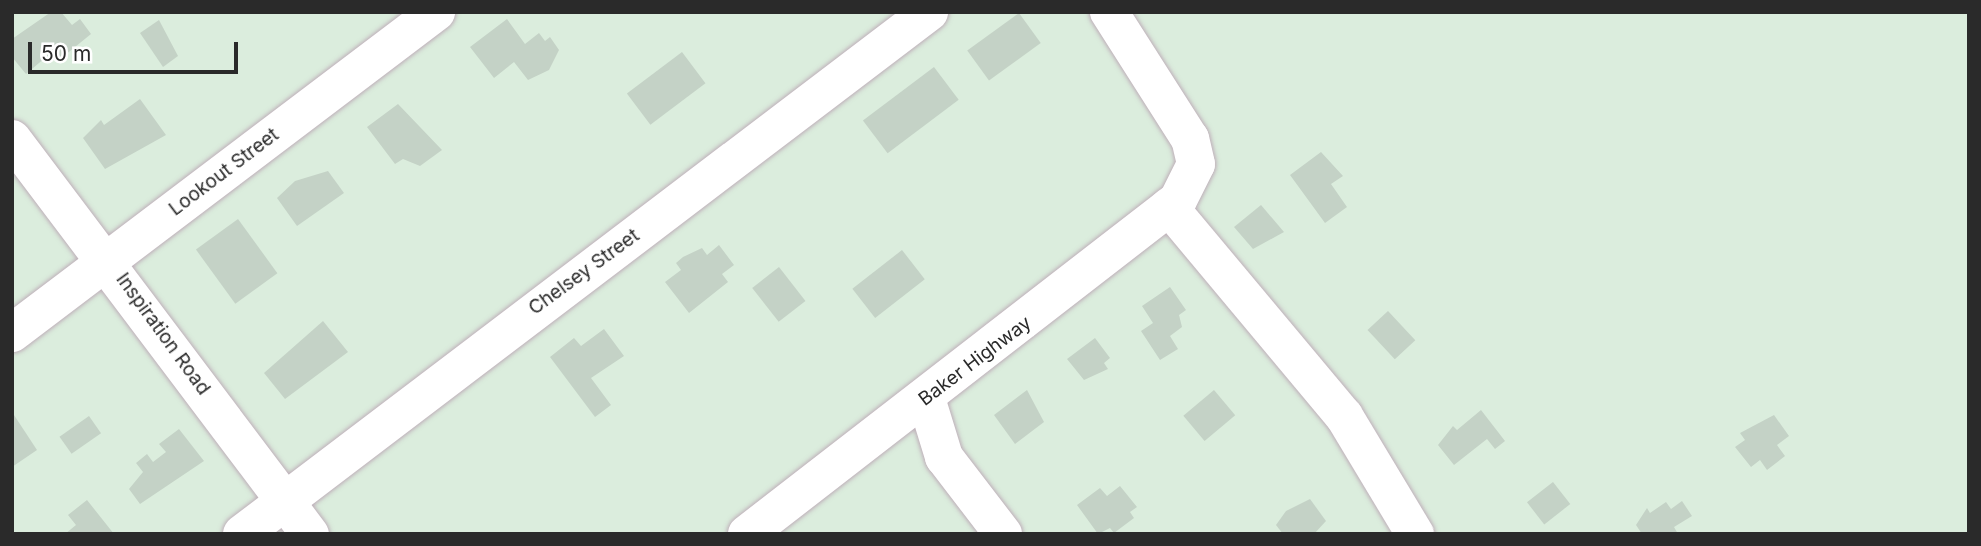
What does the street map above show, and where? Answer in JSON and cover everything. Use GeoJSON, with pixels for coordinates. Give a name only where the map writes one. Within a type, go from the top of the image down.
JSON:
{"type":"FeatureCollection","features":[{"type":"Feature","properties":{"kind":"street","name":"Lookout Street"},"geometry":{"type":"LineString","coordinates":[[12,333],[436,12]]}},
{"type":"Feature","properties":{"kind":"street","name":"Chelsey Street"},"geometry":{"type":"LineString","coordinates":[[242,534],[929,12]]}},
{"type":"Feature","properties":{"kind":"street","name":"Baker Highway"},"geometry":{"type":"LineString","coordinates":[[747,534],[926,398],[1169,207],[1193,178],[1190,139],[1108,12]]}},
{"type":"Feature","properties":{"kind":"street","name":"Inspiration Road"},"geometry":{"type":"LineString","coordinates":[[12,139],[109,259],[310,534]]}},
{"type":"Feature","properties":{"kind":"street"},"geometry":{"type":"LineString","coordinates":[[1169,207],[1344,416],[1415,534]]}},
{"type":"Feature","properties":{"kind":"street"},"geometry":{"type":"LineString","coordinates":[[926,398],[944,457],[1003,534]]}},
{"type":"Feature","properties":{"kind":"building"},"geometry":{"type":"Polygon","coordinates":[[[51,12],[61,12],[72,25],[80,19],[91,34],[59,60],[52,52],[26,74],[12,57],[12,39],[51,12]]]}},
{"type":"Feature","properties":{"kind":"building"},"geometry":{"type":"Polygon","coordinates":[[[1019,13],[1041,43],[989,81],[967,51],[1019,13]]]}},
{"type":"Feature","properties":{"kind":"building"},"geometry":{"type":"Polygon","coordinates":[[[507,19],[525,44],[539,33],[545,41],[550,37],[559,50],[549,70],[528,80],[514,62],[494,78],[470,47],[507,19]]]}},
{"type":"Feature","properties":{"kind":"building"},"geometry":{"type":"Polygon","coordinates":[[[159,20],[178,56],[163,67],[140,33],[159,20]]]}},
{"type":"Feature","properties":{"kind":"building"},"geometry":{"type":"Polygon","coordinates":[[[682,52],[705,83],[650,125],[627,94],[682,52]]]}},
{"type":"Feature","properties":{"kind":"building"},"geometry":{"type":"Polygon","coordinates":[[[934,67],[959,100],[888,153],[863,121],[934,67]]]}},
{"type":"Feature","properties":{"kind":"building"},"geometry":{"type":"Polygon","coordinates":[[[140,99],[166,135],[105,169],[83,138],[101,120],[104,125],[140,99]]]}},
{"type":"Feature","properties":{"kind":"building"},"geometry":{"type":"Polygon","coordinates":[[[398,104],[442,150],[420,166],[403,159],[395,164],[367,127],[398,104]]]}},
{"type":"Feature","properties":{"kind":"building"},"geometry":{"type":"Polygon","coordinates":[[[1321,152],[1343,176],[1331,184],[1347,207],[1325,223],[1290,175],[1321,152]]]}},
{"type":"Feature","properties":{"kind":"building"},"geometry":{"type":"Polygon","coordinates":[[[328,171],[344,193],[297,226],[277,198],[295,181],[328,171]]]}},
{"type":"Feature","properties":{"kind":"building"},"geometry":{"type":"Polygon","coordinates":[[[1261,205],[1284,232],[1253,249],[1234,227],[1261,205]]]}},
{"type":"Feature","properties":{"kind":"building"},"geometry":{"type":"Polygon","coordinates":[[[238,219],[277,273],[235,304],[196,250],[238,219]]]}},
{"type":"Feature","properties":{"kind":"building"},"geometry":{"type":"Polygon","coordinates":[[[719,245],[734,265],[722,274],[728,282],[689,313],[665,282],[681,270],[676,263],[683,257],[702,248],[707,255],[719,245]]]}},
{"type":"Feature","properties":{"kind":"building"},"geometry":{"type":"Polygon","coordinates":[[[902,250],[925,279],[875,318],[852,289],[902,250]]]}},
{"type":"Feature","properties":{"kind":"building"},"geometry":{"type":"Polygon","coordinates":[[[779,267],[805,301],[779,322],[752,288],[779,267]]]}},
{"type":"Feature","properties":{"kind":"building"},"geometry":{"type":"Polygon","coordinates":[[[1170,287],[1186,310],[1179,315],[1182,327],[1170,336],[1178,349],[1160,360],[1141,331],[1153,323],[1142,306],[1170,287]]]}},
{"type":"Feature","properties":{"kind":"building"},"geometry":{"type":"Polygon","coordinates":[[[1388,311],[1415,340],[1395,359],[1368,330],[1388,311]]]}},
{"type":"Feature","properties":{"kind":"building"},"geometry":{"type":"Polygon","coordinates":[[[323,321],[348,352],[285,399],[264,373],[323,321]]]}},
{"type":"Feature","properties":{"kind":"building"},"geometry":{"type":"Polygon","coordinates":[[[604,329],[624,356],[591,378],[611,405],[595,417],[550,357],[574,338],[581,346],[604,329]]]}},
{"type":"Feature","properties":{"kind":"building"},"geometry":{"type":"Polygon","coordinates":[[[1095,338],[1110,358],[1104,363],[1108,369],[1084,380],[1067,359],[1095,338]]]}},
{"type":"Feature","properties":{"kind":"building"},"geometry":{"type":"Polygon","coordinates":[[[1027,390],[1044,422],[1015,444],[994,415],[1027,390]]]}},
{"type":"Feature","properties":{"kind":"building"},"geometry":{"type":"Polygon","coordinates":[[[1214,390],[1235,415],[1205,441],[1183,416],[1214,390]]]}},
{"type":"Feature","properties":{"kind":"building"},"geometry":{"type":"Polygon","coordinates":[[[1481,410],[1505,441],[1495,449],[1487,439],[1454,465],[1438,445],[1453,426],[1457,430],[1481,410]]]}},
{"type":"Feature","properties":{"kind":"building"},"geometry":{"type":"Polygon","coordinates":[[[12,412],[37,450],[12,467],[12,412]]]}},
{"type":"Feature","properties":{"kind":"building"},"geometry":{"type":"Polygon","coordinates":[[[1774,415],[1789,436],[1777,445],[1785,456],[1767,470],[1760,460],[1751,467],[1735,447],[1745,440],[1740,433],[1774,415]]]}},
{"type":"Feature","properties":{"kind":"building"},"geometry":{"type":"Polygon","coordinates":[[[89,416],[101,433],[72,454],[60,437],[89,416]]]}},
{"type":"Feature","properties":{"kind":"building"},"geometry":{"type":"Polygon","coordinates":[[[179,429],[204,461],[140,504],[129,489],[143,472],[136,463],[147,454],[153,462],[166,452],[159,444],[179,429]]]}},
{"type":"Feature","properties":{"kind":"building"},"geometry":{"type":"Polygon","coordinates":[[[1553,482],[1570,504],[1544,524],[1527,502],[1553,482]]]}},
{"type":"Feature","properties":{"kind":"building"},"geometry":{"type":"Polygon","coordinates":[[[1120,486],[1137,507],[1130,512],[1134,518],[1114,533],[1110,528],[1098,534],[1077,505],[1100,488],[1107,496],[1120,486]]]}},
{"type":"Feature","properties":{"kind":"building"},"geometry":{"type":"Polygon","coordinates":[[[1310,499],[1326,521],[1314,534],[1283,534],[1276,525],[1286,511],[1310,499]]]}},
{"type":"Feature","properties":{"kind":"building"},"geometry":{"type":"Polygon","coordinates":[[[87,500],[114,534],[65,534],[76,525],[68,515],[87,500]]]}},
{"type":"Feature","properties":{"kind":"building"},"geometry":{"type":"Polygon","coordinates":[[[1682,501],[1692,516],[1674,527],[1678,534],[1642,534],[1636,525],[1647,508],[1650,513],[1666,502],[1671,509],[1682,501]]]}}]}
